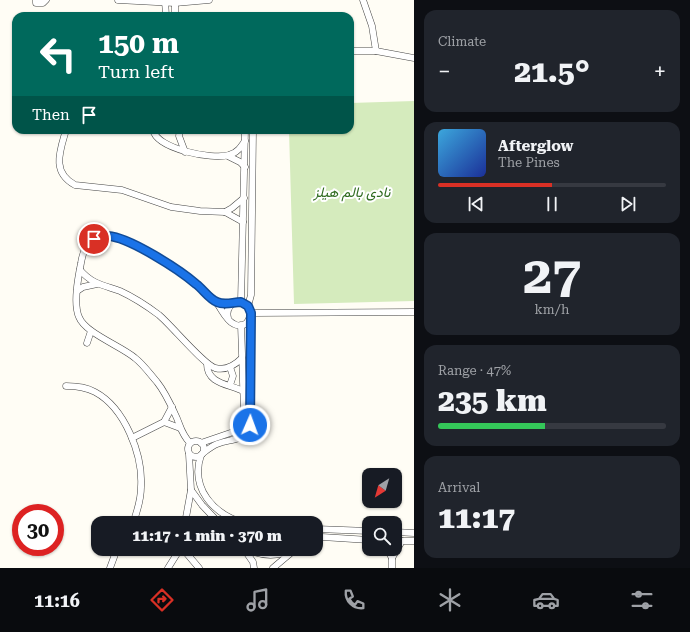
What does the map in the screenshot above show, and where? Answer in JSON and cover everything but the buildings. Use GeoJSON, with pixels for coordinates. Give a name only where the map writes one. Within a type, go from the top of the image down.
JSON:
{"type":"FeatureCollection","features":[{"type":"Feature","properties":{"kind":"street"},"geometry":{"type":"LineString","coordinates":[[36,0],[36,3],[43,3],[46,0]]}},
{"type":"Feature","properties":{"kind":"street"},"geometry":{"type":"LineString","coordinates":[[118,0],[209,0]]}},
{"type":"Feature","properties":{"kind":"street"},"geometry":{"type":"LineString","coordinates":[[363,0],[372,26],[376,51]]}},
{"type":"Feature","properties":{"kind":"street"},"geometry":{"type":"LineString","coordinates":[[165,1],[166,12]]}},
{"type":"Feature","properties":{"kind":"street"},"geometry":{"type":"LineString","coordinates":[[175,1],[175,12]]}},
{"type":"Feature","properties":{"kind":"street"},"geometry":{"type":"LineString","coordinates":[[354,51],[376,51],[414,58]]}},
{"type":"Feature","properties":{"kind":"street"},"geometry":{"type":"LineString","coordinates":[[65,134],[59,162],[63,176],[68,182],[75,185],[122,190],[171,207],[200,211],[225,212],[243,222]]}},
{"type":"Feature","properties":{"kind":"street"},"geometry":{"type":"LineString","coordinates":[[154,134],[155,136],[168,144],[185,152],[199,156],[228,156],[240,162],[244,167]]}},
{"type":"Feature","properties":{"kind":"street"},"geometry":{"type":"LineString","coordinates":[[168,144],[178,134]]}},
{"type":"Feature","properties":{"kind":"street"},"geometry":{"type":"LineString","coordinates":[[179,134],[185,152]]}},
{"type":"Feature","properties":{"kind":"street"},"geometry":{"type":"LineString","coordinates":[[241,302],[245,134]]}},
{"type":"Feature","properties":{"kind":"street"},"geometry":{"type":"LineString","coordinates":[[189,454],[195,457],[217,444],[238,439],[247,431],[250,425],[250,315],[248,306],[251,295],[253,134]]}},
{"type":"Feature","properties":{"kind":"street"},"geometry":{"type":"LineString","coordinates":[[228,156],[238,150],[245,141]]}},
{"type":"Feature","properties":{"kind":"street"},"geometry":{"type":"LineString","coordinates":[[225,212],[244,198]]}},
{"type":"Feature","properties":{"kind":"street"},"geometry":{"type":"LineString","coordinates":[[190,443],[180,428],[176,414],[161,387],[136,358],[91,331],[79,318],[77,291],[83,251],[94,239],[101,236],[109,236],[129,243],[156,257],[197,284],[216,302],[221,311],[233,324],[241,325],[248,321],[250,315]]}},
{"type":"Feature","properties":{"kind":"street"},"geometry":{"type":"LineString","coordinates":[[80,270],[90,280],[97,284],[121,292],[140,302],[159,315],[176,330],[208,364],[215,368],[230,367],[242,358]]}},
{"type":"Feature","properties":{"kind":"street"},"geometry":{"type":"LineString","coordinates":[[77,291],[83,287],[97,284]]}},
{"type":"Feature","properties":{"kind":"street"},"geometry":{"type":"LineString","coordinates":[[216,302],[232,304],[241,302],[248,306]]}},
{"type":"Feature","properties":{"kind":"street"},"geometry":{"type":"LineString","coordinates":[[228,318],[228,310],[232,304]]}},
{"type":"Feature","properties":{"kind":"street"},"geometry":{"type":"LineString","coordinates":[[250,315],[414,312]]}},
{"type":"Feature","properties":{"kind":"street"},"geometry":{"type":"LineString","coordinates":[[190,443],[197,441],[201,443],[236,432],[240,428],[244,418],[241,325]]}},
{"type":"Feature","properties":{"kind":"street"},"geometry":{"type":"LineString","coordinates":[[87,343],[91,331]]}},
{"type":"Feature","properties":{"kind":"street"},"geometry":{"type":"LineString","coordinates":[[208,364],[207,369],[212,378],[243,391]]}},
{"type":"Feature","properties":{"kind":"street"},"geometry":{"type":"LineString","coordinates":[[230,367],[233,376],[230,385]]}},
{"type":"Feature","properties":{"kind":"street"},"geometry":{"type":"LineString","coordinates":[[66,386],[85,388],[103,397],[111,404],[119,415],[132,438],[140,466],[141,477],[140,499],[135,516]]}},
{"type":"Feature","properties":{"kind":"street"},"geometry":{"type":"LineString","coordinates":[[132,438],[164,422],[172,407]]}},
{"type":"Feature","properties":{"kind":"street"},"geometry":{"type":"LineString","coordinates":[[164,422],[180,428]]}},
{"type":"Feature","properties":{"kind":"street"},"geometry":{"type":"LineString","coordinates":[[186,516],[191,490],[188,447],[190,443]]}},
{"type":"Feature","properties":{"kind":"street"},"geometry":{"type":"LineString","coordinates":[[201,443],[204,448],[198,464],[198,477],[204,493],[212,504],[222,514],[226,516]]}},
{"type":"Feature","properties":{"kind":"street"},"geometry":{"type":"LineString","coordinates":[[191,490],[212,516]]}},
{"type":"Feature","properties":{"kind":"street"},"geometry":{"type":"LineString","coordinates":[[323,529],[362,531]]}},
{"type":"Feature","properties":{"kind":"street"},"geometry":{"type":"LineString","coordinates":[[402,532],[414,533]]}},
{"type":"Feature","properties":{"kind":"street"},"geometry":{"type":"LineString","coordinates":[[323,538],[362,540]]}},
{"type":"Feature","properties":{"kind":"street"},"geometry":{"type":"LineString","coordinates":[[402,541],[414,541]]}},
{"type":"Feature","properties":{"kind":"street"},"geometry":{"type":"LineString","coordinates":[[110,568],[114,556]]}},
{"type":"Feature","properties":{"kind":"street"},"geometry":{"type":"LineString","coordinates":[[168,568],[176,556]]}},
{"type":"Feature","properties":{"kind":"street"},"geometry":{"type":"LineString","coordinates":[[189,556],[199,568]]}},
{"type":"Feature","properties":{"kind":"street"},"geometry":{"type":"LineString","coordinates":[[249,556],[253,562],[254,568]]}},
{"type":"Feature","properties":{"kind":"street"},"geometry":{"type":"LineString","coordinates":[[273,568],[287,556]]}},
{"type":"Feature","properties":{"kind":"street"},"geometry":{"type":"LineString","coordinates":[[392,558],[392,568]]}},
{"type":"Feature","properties":{"kind":"green space","name":"نادى بالم هيلز"},"geometry":{"type":"Polygon","coordinates":[[[414,101],[414,301],[294,304],[289,134],[354,134],[354,103],[414,101]]]}},
{"type":"Feature","properties":{"kind":"route"},"geometry":{"type":"LineString","coordinates":[[94,239],[101,236],[109,236],[129,243],[156,257],[183,274],[197,284],[216,302],[232,304],[241,302],[248,306],[251,313],[250,425]]}}]}
